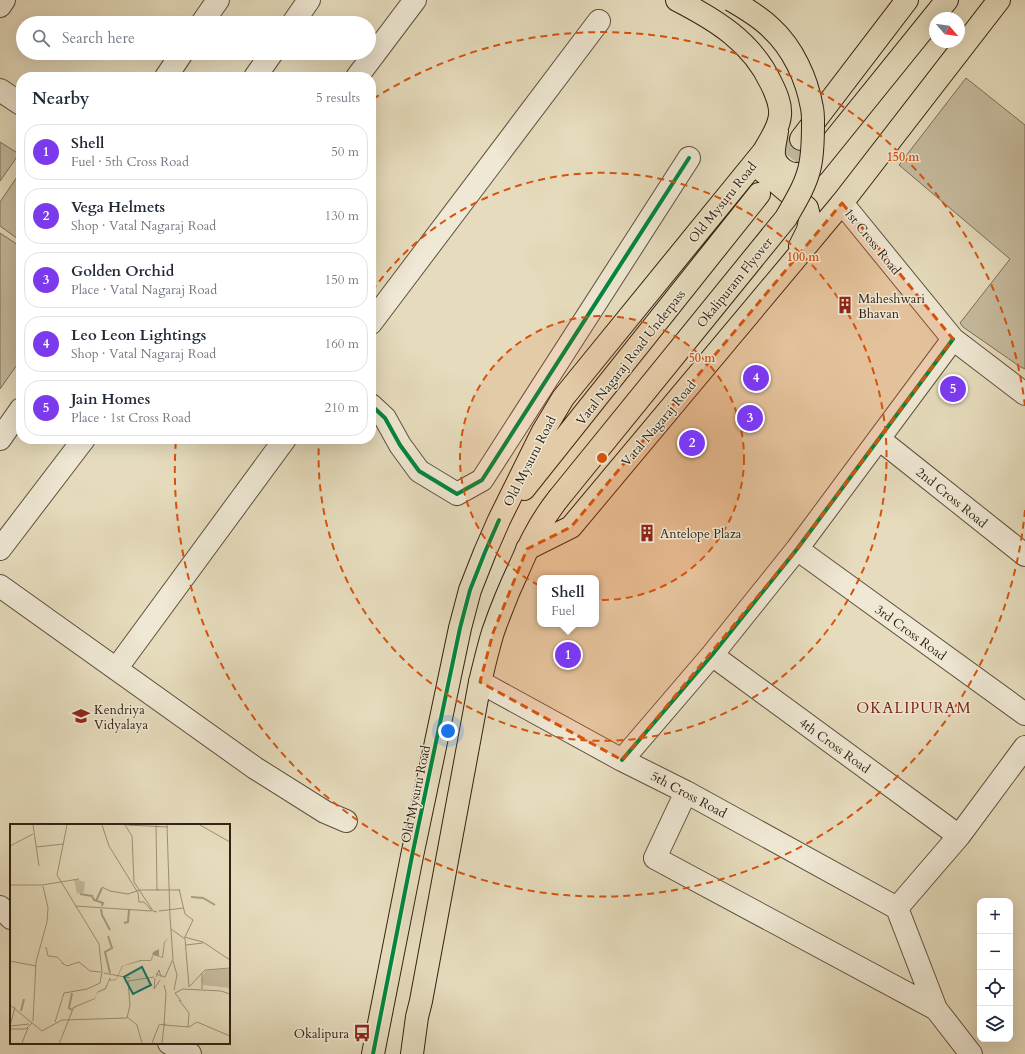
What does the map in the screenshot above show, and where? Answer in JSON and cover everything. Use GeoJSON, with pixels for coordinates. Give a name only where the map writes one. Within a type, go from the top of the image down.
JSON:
{"type":"FeatureCollection","features":[{"type":"Feature","properties":{"kind":"main road","name":"Old Mysuru Road"},"geometry":{"type":"LineString","coordinates":[[373,1054],[412,856],[460,628],[470,590],[485,552],[542,433],[563,398],[764,151],[778,124],[780,115],[779,104],[775,91],[752,53],[739,39],[723,26],[677,0]]}},
{"type":"Feature","properties":{"kind":"main road","name":"Okalipuram Flyover"},"geometry":{"type":"LineString","coordinates":[[527,549],[547,513],[786,218],[800,193],[810,167],[813,143],[812,110],[808,92],[799,68],[787,46],[772,28],[731,0]]}},
{"type":"Feature","properties":{"kind":"main road"},"geometry":{"type":"LineString","coordinates":[[801,139],[907,0]]}},
{"type":"Feature","properties":{"kind":"main road"},"geometry":{"type":"LineString","coordinates":[[778,124],[774,156],[783,170],[797,175],[805,173],[813,166],[947,0]]}},
{"type":"Feature","properties":{"kind":"main road","name":"Vatal Nagaraj Road"},"geometry":{"type":"LineString","coordinates":[[527,549],[571,527],[842,203],[999,0]]}},
{"type":"Feature","properties":{"kind":"main road"},"geometry":{"type":"LineString","coordinates":[[754,163],[807,208],[810,220],[808,230],[786,270]]}},
{"type":"Feature","properties":{"kind":"main road","name":"Vatal Nagaraj Road Underpass"},"geometry":{"type":"LineString","coordinates":[[499,520],[583,417],[759,194]]}},
{"type":"Feature","properties":{"kind":"main road"},"geometry":{"type":"LineString","coordinates":[[412,1054],[417,1017],[480,682],[493,633],[511,585],[527,549]]}},
{"type":"Feature","properties":{"kind":"street"},"geometry":{"type":"LineString","coordinates":[[0,6],[4,0]]}},
{"type":"Feature","properties":{"kind":"street"},"geometry":{"type":"LineString","coordinates":[[207,16],[218,0]]}},
{"type":"Feature","properties":{"kind":"street"},"geometry":{"type":"LineString","coordinates":[[298,16],[309,0]]}},
{"type":"Feature","properties":{"kind":"street"},"geometry":{"type":"LineString","coordinates":[[376,52],[415,0]]}},
{"type":"Feature","properties":{"kind":"street"},"geometry":{"type":"LineString","coordinates":[[376,316],[599,21]]}},
{"type":"Feature","properties":{"kind":"street"},"geometry":{"type":"LineString","coordinates":[[169,72],[177,60]]}},
{"type":"Feature","properties":{"kind":"street"},"geometry":{"type":"LineString","coordinates":[[259,72],[267,60]]}},
{"type":"Feature","properties":{"kind":"street"},"geometry":{"type":"LineString","coordinates":[[361,72],[370,60]]}},
{"type":"Feature","properties":{"kind":"street"},"geometry":{"type":"LineString","coordinates":[[0,90],[16,101]]}},
{"type":"Feature","properties":{"kind":"street"},"geometry":{"type":"LineString","coordinates":[[376,410],[385,418],[400,445],[419,471],[457,494],[482,480],[689,158]]}},
{"type":"Feature","properties":{"kind":"street","name":"1st Cross Road"},"geometry":{"type":"LineString","coordinates":[[842,203],[953,339],[1025,394]]}},
{"type":"Feature","properties":{"kind":"street"},"geometry":{"type":"LineString","coordinates":[[622,760],[712,655],[797,549],[953,339]]}},
{"type":"Feature","properties":{"kind":"street"},"geometry":{"type":"LineString","coordinates":[[0,439],[16,416]]}},
{"type":"Feature","properties":{"kind":"street","name":"2nd Cross Road"},"geometry":{"type":"LineString","coordinates":[[879,439],[1025,555]]}},
{"type":"Feature","properties":{"kind":"street"},"geometry":{"type":"LineString","coordinates":[[0,549],[80,444]]}},
{"type":"Feature","properties":{"kind":"street"},"geometry":{"type":"LineString","coordinates":[[116,669],[281,444]]}},
{"type":"Feature","properties":{"kind":"street","name":"3rd Cross Road"},"geometry":{"type":"LineString","coordinates":[[797,549],[1025,714]]}},
{"type":"Feature","properties":{"kind":"street"},"geometry":{"type":"LineString","coordinates":[[0,586],[255,768],[325,812],[346,821]]}},
{"type":"Feature","properties":{"kind":"street","name":"4th Cross Road"},"geometry":{"type":"LineString","coordinates":[[712,655],[959,836]]}},
{"type":"Feature","properties":{"kind":"street","name":"5th Cross Road"},"geometry":{"type":"LineString","coordinates":[[480,682],[622,760],[686,792],[897,908]]}},
{"type":"Feature","properties":{"kind":"street"},"geometry":{"type":"LineString","coordinates":[[971,1054],[936,1009],[897,908],[959,836],[1025,747]]}},
{"type":"Feature","properties":{"kind":"street"},"geometry":{"type":"LineString","coordinates":[[686,792],[655,858],[936,1009]]}},
{"type":"Feature","properties":{"kind":"street"},"geometry":{"type":"LineString","coordinates":[[0,907],[10,917]]}},
{"type":"Feature","properties":{"kind":"street"},"geometry":{"type":"LineString","coordinates":[[171,1044],[190,1054]]}},
{"type":"Feature","properties":{"kind":"highlighted area"},"geometry":{"type":"Polygon","coordinates":[[[842,203],[953,339],[797,549],[622,760],[480,682],[493,633],[527,549],[571,527],[842,203]]]}},
{"type":"Feature","properties":{"kind":"shaded area"},"geometry":{"type":"Polygon","coordinates":[[[966,78],[1025,125],[1025,369],[963,327],[960,323],[1010,259],[899,165],[966,78]]]}},
{"type":"Feature","properties":{"kind":"shaded area"},"geometry":{"type":"Polygon","coordinates":[[[0,142],[16,152],[16,158],[0,181],[0,142]]]}},
{"type":"Feature","properties":{"kind":"shaded area"},"geometry":{"type":"Polygon","coordinates":[[[16,178],[16,237],[0,226],[0,202],[16,178]]]}},
{"type":"Feature","properties":{"kind":"shaded area"},"geometry":{"type":"Polygon","coordinates":[[[0,233],[16,244],[16,366],[0,389],[0,233]]]}},
{"type":"Feature","properties":{"kind":"tunnel"},"geometry":{"type":"LineString","coordinates":[[768,182],[801,139]]}},
{"type":"Feature","properties":{"kind":"cycle path"},"geometry":{"type":"LineString","coordinates":[[376,410],[385,418],[400,445],[419,471],[457,494],[482,480],[689,158]]}},
{"type":"Feature","properties":{"kind":"cycle path"},"geometry":{"type":"LineString","coordinates":[[622,760],[712,655],[797,549],[953,339]]}},
{"type":"Feature","properties":{"kind":"cycle path"},"geometry":{"type":"LineString","coordinates":[[373,1054],[412,856],[460,628],[470,590],[499,520]]}},
{"type":"Feature","properties":{"kind":"place","name":"Maheshwari Bhavan"},"geometry":{"type":"Point","coordinates":[845,305]}},
{"type":"Feature","properties":{"kind":"place","name":"Leo Leon Lightings"},"geometry":{"type":"Point","coordinates":[756,378]}},
{"type":"Feature","properties":{"kind":"place","name":"Jain Homes"},"geometry":{"type":"Point","coordinates":[953,389]}},
{"type":"Feature","properties":{"kind":"place","name":"Golden Orchid"},"geometry":{"type":"Point","coordinates":[750,418]}},
{"type":"Feature","properties":{"kind":"place","name":"Vega Helmets"},"geometry":{"type":"Point","coordinates":[692,443]}},
{"type":"Feature","properties":{"kind":"place","name":"Antelope Plaza"},"geometry":{"type":"Point","coordinates":[647,533]}},
{"type":"Feature","properties":{"kind":"place","name":"Shell"},"geometry":{"type":"Point","coordinates":[568,655]}},
{"type":"Feature","properties":{"kind":"place","name":"Kendriya Vidyalaya"},"geometry":{"type":"Point","coordinates":[81,716]}},
{"type":"Feature","properties":{"kind":"place","name":"Okalipura"},"geometry":{"type":"Point","coordinates":[362,1033]}},
{"type":"Feature","properties":{"kind":"district","name":"OKALIPURAM"},"geometry":{"type":"Point","coordinates":[914,708]}}]}
